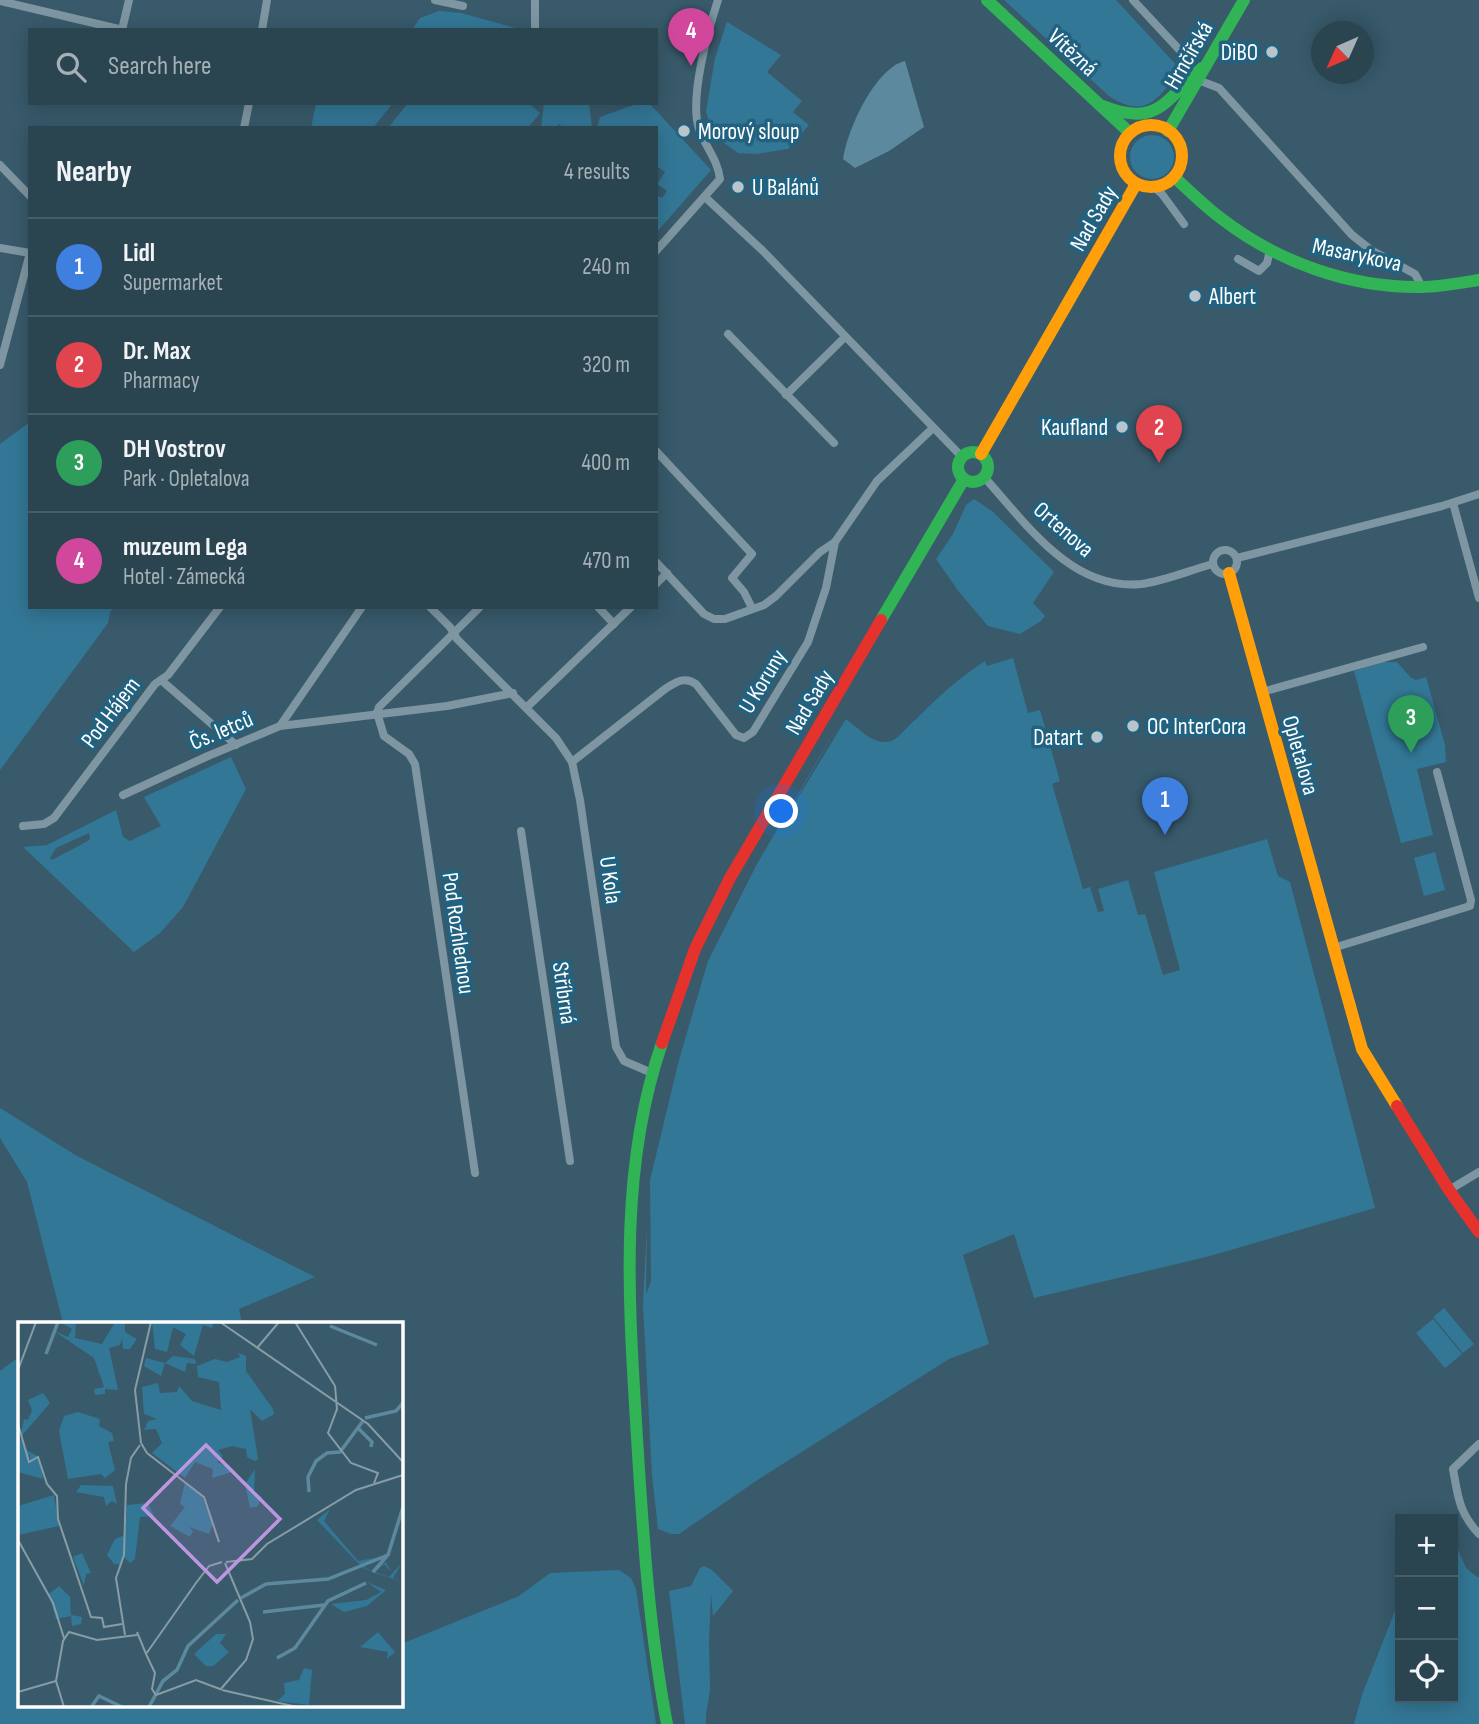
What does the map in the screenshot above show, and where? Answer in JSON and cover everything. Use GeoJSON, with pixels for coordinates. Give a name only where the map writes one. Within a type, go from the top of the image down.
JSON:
{"type":"FeatureCollection","features":[{"type":"Feature","properties":{"kind":"street"},"geometry":{"type":"LineString","coordinates":[[122,28],[129,0]]}},
{"type":"Feature","properties":{"kind":"street"},"geometry":{"type":"LineString","coordinates":[[262,28],[267,0]]}},
{"type":"Feature","properties":{"kind":"street"},"geometry":{"type":"LineString","coordinates":[[435,0],[463,6]]}},
{"type":"Feature","properties":{"kind":"street"},"geometry":{"type":"LineString","coordinates":[[534,27],[535,0]]}},
{"type":"Feature","properties":{"kind":"street"},"geometry":{"type":"LineString","coordinates":[[658,249],[720,178],[719,169],[698,128],[695,105],[718,0]]}},
{"type":"Feature","properties":{"kind":"street","name":"Vítězná"},"geometry":{"type":"LineString","coordinates":[[987,0],[1130,133]]}},
{"type":"Feature","properties":{"kind":"street"},"geometry":{"type":"LineString","coordinates":[[1133,0],[1187,58]]}},
{"type":"Feature","properties":{"kind":"street","name":"Hrnčířská"},"geometry":{"type":"LineString","coordinates":[[1168,131],[1244,0]]}},
{"type":"Feature","properties":{"kind":"street"},"geometry":{"type":"LineString","coordinates":[[0,1],[114,28]]}},
{"type":"Feature","properties":{"kind":"street"},"geometry":{"type":"LineString","coordinates":[[1098,104],[1127,115],[1150,113],[1208,64]]}},
{"type":"Feature","properties":{"kind":"street"},"geometry":{"type":"LineString","coordinates":[[1198,80],[1219,88],[1352,235],[1371,250],[1410,270],[1422,287]]}},
{"type":"Feature","properties":{"kind":"street"},"geometry":{"type":"LineString","coordinates":[[244,126],[249,105]]}},
{"type":"Feature","properties":{"kind":"street"},"geometry":{"type":"LineString","coordinates":[[1154,125],[1168,131],[1181,149],[1179,169],[1167,183],[1154,187],[1136,184],[1126,175],[1119,158],[1124,140],[1130,133],[1145,126],[1154,125]]}},
{"type":"Feature","properties":{"kind":"street"},"geometry":{"type":"LineString","coordinates":[[0,165],[28,194]]}},
{"type":"Feature","properties":{"kind":"street","name":"Masarykova"},"geometry":{"type":"LineString","coordinates":[[1174,177],[1220,219],[1270,250],[1305,265],[1352,279],[1385,285],[1422,287],[1479,280]]}},
{"type":"Feature","properties":{"kind":"street","name":"Nad Sady"},"geometry":{"type":"LineString","coordinates":[[981,454],[1136,184]]}},
{"type":"Feature","properties":{"kind":"street"},"geometry":{"type":"LineString","coordinates":[[1154,187],[1184,224]]}},
{"type":"Feature","properties":{"kind":"street"},"geometry":{"type":"LineString","coordinates":[[705,197],[762,250],[962,457]]}},
{"type":"Feature","properties":{"kind":"street"},"geometry":{"type":"LineString","coordinates":[[0,248],[28,253]]}},
{"type":"Feature","properties":{"kind":"street"},"geometry":{"type":"LineString","coordinates":[[1238,259],[1259,271],[1267,263],[1270,250]]}},
{"type":"Feature","properties":{"kind":"street"},"geometry":{"type":"LineString","coordinates":[[0,365],[28,260]]}},
{"type":"Feature","properties":{"kind":"street"},"geometry":{"type":"LineString","coordinates":[[728,334],[834,443]]}},
{"type":"Feature","properties":{"kind":"street"},"geometry":{"type":"LineString","coordinates":[[786,395],[845,337]]}},
{"type":"Feature","properties":{"kind":"street","name":"U Koruny"},"geometry":{"type":"LineString","coordinates":[[667,573],[704,614],[714,619],[725,619],[764,605],[820,552],[835,542],[877,481],[933,428]]}},
{"type":"Feature","properties":{"kind":"street"},"geometry":{"type":"LineString","coordinates":[[658,453],[752,554],[732,578],[744,592],[752,608]]}},
{"type":"Feature","properties":{"kind":"street"},"geometry":{"type":"LineString","coordinates":[[969,453],[981,454],[988,465],[984,477],[977,481],[964,479],[958,466],[962,457],[969,453]]}},
{"type":"Feature","properties":{"kind":"street","name":"Ortenova"},"geometry":{"type":"LineString","coordinates":[[984,477],[1054,551],[1088,575],[1113,583],[1141,584],[1213,564]]}},
{"type":"Feature","properties":{"kind":"street","name":"Nad Sady"},"geometry":{"type":"LineString","coordinates":[[667,1724],[659,1683],[645,1552],[628,1293],[630,1213],[636,1152],[652,1073],[695,949],[730,878],[964,479]]}},
{"type":"Feature","properties":{"kind":"street"},"geometry":{"type":"LineString","coordinates":[[1237,558],[1479,494]]}},
{"type":"Feature","properties":{"kind":"street"},"geometry":{"type":"LineString","coordinates":[[1453,503],[1479,598]]}},
{"type":"Feature","properties":{"kind":"street","name":"U Koruny"},"geometry":{"type":"LineString","coordinates":[[572,762],[680,680],[696,684],[736,735],[744,738],[753,732],[808,642],[826,588],[835,542]]}},
{"type":"Feature","properties":{"kind":"street"},"geometry":{"type":"LineString","coordinates":[[1221,550],[1230,550],[1237,558],[1235,569],[1229,573],[1220,573],[1213,564],[1214,556],[1221,550]]}},
{"type":"Feature","properties":{"kind":"street"},"geometry":{"type":"LineString","coordinates":[[658,564],[667,573],[658,582]]}},
{"type":"Feature","properties":{"kind":"street","name":"Opletalova"},"geometry":{"type":"LineString","coordinates":[[1229,573],[1362,1049],[1449,1190],[1479,1232]]}},
{"type":"Feature","properties":{"kind":"street","name":"Pod Hájem"},"geometry":{"type":"LineString","coordinates":[[23,825],[44,824],[54,818],[155,684],[168,675],[218,609]]}},
{"type":"Feature","properties":{"kind":"street","name":"Čs. letců"},"geometry":{"type":"LineString","coordinates":[[123,795],[279,726],[361,609]]}},
{"type":"Feature","properties":{"kind":"street","name":"U Kola"},"geometry":{"type":"LineString","coordinates":[[432,609],[527,706],[555,737],[572,762],[616,1046],[624,1062],[652,1073]]}},
{"type":"Feature","properties":{"kind":"street"},"geometry":{"type":"LineString","coordinates":[[377,713],[379,707],[478,609]]}},
{"type":"Feature","properties":{"kind":"street"},"geometry":{"type":"LineString","coordinates":[[600,609],[614,624]]}},
{"type":"Feature","properties":{"kind":"street"},"geometry":{"type":"LineString","coordinates":[[527,706],[629,609]]}},
{"type":"Feature","properties":{"kind":"street"},"geometry":{"type":"LineString","coordinates":[[1262,692],[1423,647]]}},
{"type":"Feature","properties":{"kind":"street"},"geometry":{"type":"LineString","coordinates":[[161,680],[236,745]]}},
{"type":"Feature","properties":{"kind":"street"},"geometry":{"type":"LineString","coordinates":[[279,726],[447,706],[513,693]]}},
{"type":"Feature","properties":{"kind":"street","name":"Pod Rozhlednou"},"geometry":{"type":"LineString","coordinates":[[377,713],[384,736],[409,754],[415,764],[475,1172]]}},
{"type":"Feature","properties":{"kind":"street"},"geometry":{"type":"LineString","coordinates":[[1334,948],[1470,906],[1471,900],[1437,772]]}},
{"type":"Feature","properties":{"kind":"street","name":"Stříbrná"},"geometry":{"type":"LineString","coordinates":[[521,831],[570,1161]]}},
{"type":"Feature","properties":{"kind":"street"},"geometry":{"type":"LineString","coordinates":[[1449,1190],[1479,1172]]}},
{"type":"Feature","properties":{"kind":"street"},"geometry":{"type":"LineString","coordinates":[[1479,1444],[1453,1469],[1460,1505],[1466,1520],[1479,1534]]}},
{"type":"Feature","properties":{"kind":"shaded area"},"geometry":{"type":"Polygon","coordinates":[[[1004,0],[1116,0],[1180,69],[1166,89],[1151,102],[1142,106],[1122,103],[1109,96],[1004,0]]]}},
{"type":"Feature","properties":{"kind":"shaded area"},"geometry":{"type":"Polygon","coordinates":[[[439,11],[461,13],[516,28],[413,28],[420,18],[439,11]]]}},
{"type":"Feature","properties":{"kind":"shaded area"},"geometry":{"type":"Polygon","coordinates":[[[727,22],[781,55],[767,72],[802,101],[793,112],[809,125],[788,149],[756,154],[738,153],[713,135],[706,111],[715,58],[727,22]]]}},
{"type":"Feature","properties":{"kind":"shaded area"},"geometry":{"type":"Polygon","coordinates":[[[905,61],[924,127],[889,151],[855,168],[843,159],[856,117],[883,75],[905,61]]]}},
{"type":"Feature","properties":{"kind":"shaded area"},"geometry":{"type":"Polygon","coordinates":[[[316,105],[391,105],[375,126],[311,126],[316,105]]]}},
{"type":"Feature","properties":{"kind":"shaded area"},"geometry":{"type":"Polygon","coordinates":[[[406,105],[531,105],[540,113],[530,126],[390,126],[406,105]]]}},
{"type":"Feature","properties":{"kind":"shaded area"},"geometry":{"type":"Polygon","coordinates":[[[544,105],[589,105],[592,126],[541,126],[544,105]]]}},
{"type":"Feature","properties":{"kind":"shaded area"},"geometry":{"type":"Polygon","coordinates":[[[633,105],[651,105],[711,170],[658,231],[658,196],[662,198],[667,191],[658,185],[665,172],[658,167],[658,126],[598,126],[600,117],[633,105]]]}},
{"type":"Feature","properties":{"kind":"shaded area"},"geometry":{"type":"Polygon","coordinates":[[[1152,135],[1167,142],[1174,157],[1167,172],[1152,179],[1137,172],[1130,157],[1137,142],[1152,135]]]}},
{"type":"Feature","properties":{"kind":"shaded area"},"geometry":{"type":"Polygon","coordinates":[[[28,423],[28,609],[114,609],[110,612],[108,623],[0,770],[0,444],[28,423]]]}},
{"type":"Feature","properties":{"kind":"shaded area"},"geometry":{"type":"Polygon","coordinates":[[[974,499],[992,511],[1054,572],[1033,603],[1045,616],[1020,634],[988,626],[936,559],[953,534],[966,505],[974,499]]]}},
{"type":"Feature","properties":{"kind":"shaded area"},"geometry":{"type":"Polygon","coordinates":[[[1013,658],[1028,713],[1040,710],[1060,781],[1052,784],[1083,889],[1090,887],[1098,912],[1104,911],[1098,889],[1128,880],[1138,915],[1145,914],[1163,975],[1180,970],[1154,872],[1267,839],[1278,876],[1290,882],[1375,1208],[1210,1256],[1034,1298],[1014,1234],[963,1255],[989,1344],[949,1359],[759,1479],[679,1534],[658,1529],[652,1475],[643,1306],[647,1224],[646,1294],[651,1281],[650,1180],[679,1060],[708,961],[757,864],[841,720],[783,822],[846,719],[871,738],[891,741],[973,669],[985,661],[987,666],[1013,658]]]}},
{"type":"Feature","properties":{"kind":"shaded area"},"geometry":{"type":"Polygon","coordinates":[[[1382,662],[1397,662],[1416,680],[1426,677],[1445,745],[1446,762],[1417,769],[1433,835],[1401,843],[1354,671],[1382,662]]]}},
{"type":"Feature","properties":{"kind":"shaded area"},"geometry":{"type":"Polygon","coordinates":[[[231,757],[246,789],[183,907],[160,933],[134,952],[23,847],[47,845],[116,810],[123,837],[130,841],[161,826],[144,797],[231,757]],[[89,833],[56,848],[50,858],[52,860],[90,839],[89,833]]]}},
{"type":"Feature","properties":{"kind":"shaded area"},"geometry":{"type":"Polygon","coordinates":[[[1435,852],[1445,890],[1424,896],[1414,858],[1435,852]]]}},
{"type":"Feature","properties":{"kind":"shaded area"},"geometry":{"type":"Polygon","coordinates":[[[0,1108],[77,1156],[315,1277],[239,1309],[242,1322],[63,1322],[27,1182],[0,1138],[0,1108]]]}},
{"type":"Feature","properties":{"kind":"shaded area"},"geometry":{"type":"Polygon","coordinates":[[[1444,1308],[1474,1344],[1463,1353],[1433,1317],[1444,1308]]]}},
{"type":"Feature","properties":{"kind":"shaded area"},"geometry":{"type":"Polygon","coordinates":[[[1433,1319],[1462,1354],[1445,1368],[1416,1333],[1433,1319]]]}},
{"type":"Feature","properties":{"kind":"shaded area"},"geometry":{"type":"Polygon","coordinates":[[[16,1359],[18,1360],[18,1706],[402,1706],[402,1644],[519,1596],[550,1573],[619,1570],[631,1578],[636,1589],[656,1724],[0,1724],[0,1371],[16,1359]]]}},
{"type":"Feature","properties":{"kind":"shaded area"},"geometry":{"type":"Polygon","coordinates":[[[1458,1550],[1466,1568],[1479,1577],[1479,1724],[1354,1724],[1362,1695],[1395,1611],[1395,1703],[1458,1703],[1458,1550]]]}},
{"type":"Feature","properties":{"kind":"shaded area"},"geometry":{"type":"Polygon","coordinates":[[[704,1566],[712,1570],[733,1591],[713,1616],[711,1594],[710,1690],[706,1724],[685,1724],[669,1591],[691,1586],[700,1568],[704,1566]]]}},
{"type":"Feature","properties":{"kind":"traffic: fast"},"geometry":{"type":"LineString","coordinates":[[987,0],[1130,133]]}},
{"type":"Feature","properties":{"kind":"traffic: fast"},"geometry":{"type":"LineString","coordinates":[[1168,131],[1244,0]]}},
{"type":"Feature","properties":{"kind":"traffic: fast"},"geometry":{"type":"LineString","coordinates":[[1103,106],[1136,114],[1149,112],[1169,100],[1202,68]]}},
{"type":"Feature","properties":{"kind":"traffic: fast"},"geometry":{"type":"LineString","coordinates":[[1174,177],[1244,234],[1267,248],[1316,270],[1368,283],[1394,286],[1421,287],[1479,280]]}},
{"type":"Feature","properties":{"kind":"traffic: fast"},"geometry":{"type":"LineString","coordinates":[[973,452],[983,457],[988,467],[983,477],[973,482],[963,477],[958,467],[963,457],[973,452]]}},
{"type":"Feature","properties":{"kind":"traffic: fast"},"geometry":{"type":"LineString","coordinates":[[881,620],[964,479]]}},
{"type":"Feature","properties":{"kind":"traffic: fast"},"geometry":{"type":"LineString","coordinates":[[662,1043],[638,1140],[630,1239],[630,1288],[644,1546],[651,1618],[667,1724]]}},
{"type":"Feature","properties":{"kind":"traffic: slow"},"geometry":{"type":"LineString","coordinates":[[1151,125],[1163,127],[1173,134],[1180,144],[1182,156],[1180,168],[1173,178],[1163,185],[1151,187],[1139,185],[1129,178],[1122,168],[1120,156],[1122,144],[1129,134],[1139,127],[1151,125]]}},
{"type":"Feature","properties":{"kind":"traffic: slow"},"geometry":{"type":"LineString","coordinates":[[981,454],[1136,184]]}},
{"type":"Feature","properties":{"kind":"traffic: slow"},"geometry":{"type":"LineString","coordinates":[[1229,573],[1362,1049],[1397,1106]]}},
{"type":"Feature","properties":{"kind":"traffic: jam"},"geometry":{"type":"LineString","coordinates":[[662,1043],[695,949],[730,878],[881,620]]}},
{"type":"Feature","properties":{"kind":"traffic: jam"},"geometry":{"type":"LineString","coordinates":[[1397,1106],[1449,1190],[1479,1232]]}},
{"type":"Feature","properties":{"kind":"place","name":"DiBO"},"geometry":{"type":"Point","coordinates":[1272,52]}},
{"type":"Feature","properties":{"kind":"place","name":"muzeum Lega"},"geometry":{"type":"Point","coordinates":[691,66]}},
{"type":"Feature","properties":{"kind":"place","name":"Morový sloup"},"geometry":{"type":"Point","coordinates":[684,131]}},
{"type":"Feature","properties":{"kind":"place","name":"U Balánů"},"geometry":{"type":"Point","coordinates":[738,187]}},
{"type":"Feature","properties":{"kind":"place","name":"Albert"},"geometry":{"type":"Point","coordinates":[1195,296]}},
{"type":"Feature","properties":{"kind":"place","name":"Kaufland"},"geometry":{"type":"Point","coordinates":[1122,427]}},
{"type":"Feature","properties":{"kind":"place","name":"Dr. Max"},"geometry":{"type":"Point","coordinates":[1159,463]}},
{"type":"Feature","properties":{"kind":"place","name":"OC InterCora"},"geometry":{"type":"Point","coordinates":[1133,726]}},
{"type":"Feature","properties":{"kind":"place","name":"Datart"},"geometry":{"type":"Point","coordinates":[1097,737]}},
{"type":"Feature","properties":{"kind":"place","name":"DH Vostrov"},"geometry":{"type":"Point","coordinates":[1411,753]}},
{"type":"Feature","properties":{"kind":"place","name":"Lidl"},"geometry":{"type":"Point","coordinates":[1165,835]}}]}
